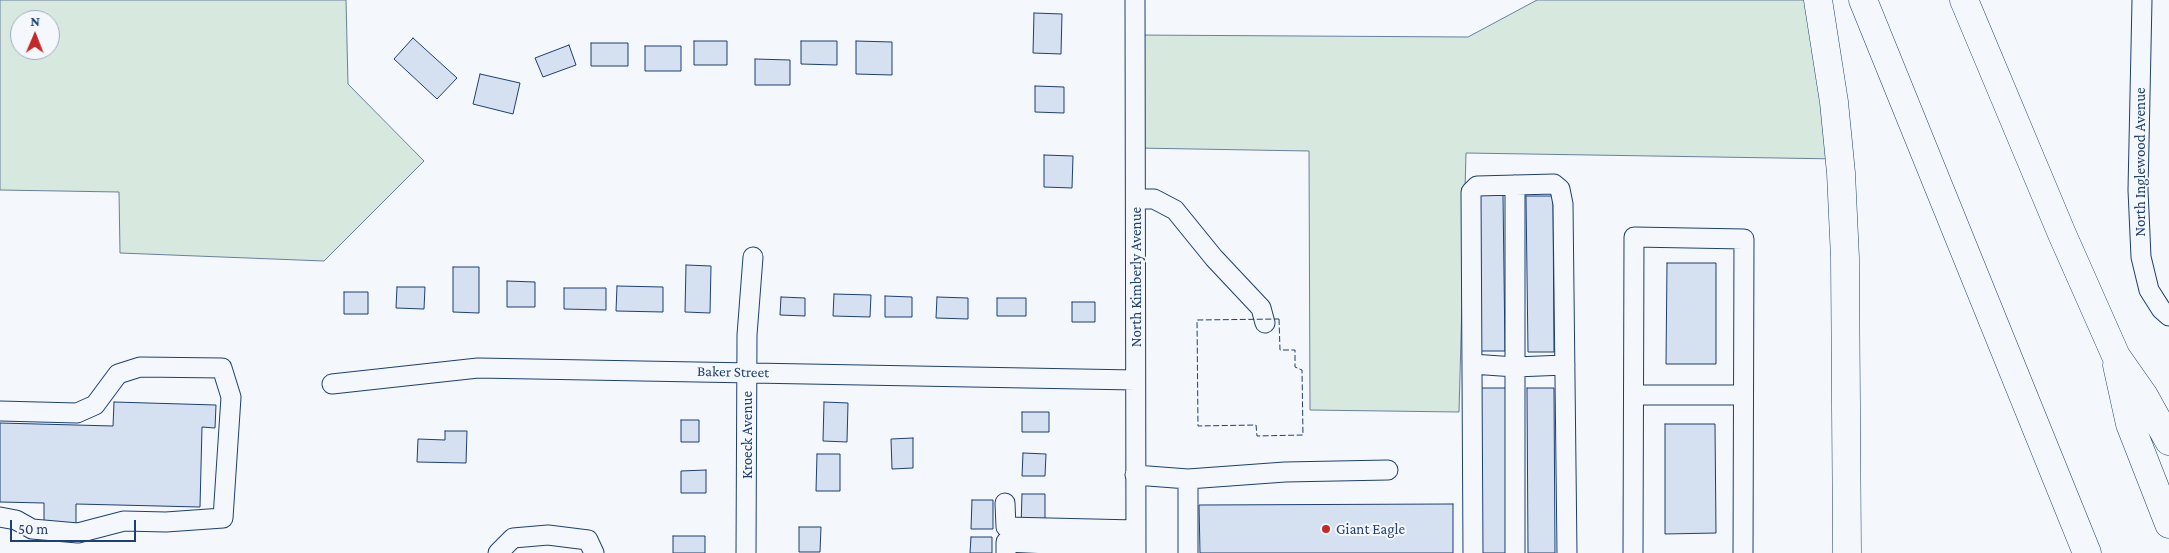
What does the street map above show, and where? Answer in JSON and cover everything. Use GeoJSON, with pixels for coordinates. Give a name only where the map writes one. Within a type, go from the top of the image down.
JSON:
{"type":"FeatureCollection","features":[{"type":"Feature","properties":{"kind":"highway"},"geometry":{"type":"LineString","coordinates":[[1818,0],[1834,102],[1841,173],[1845,258],[1847,553]]}},
{"type":"Feature","properties":{"kind":"highway"},"geometry":{"type":"LineString","coordinates":[[1863,0],[2087,553]]}},
{"type":"Feature","properties":{"kind":"highway"},"geometry":{"type":"LineString","coordinates":[[1964,0],[2062,234],[2116,356],[2130,424],[2169,524]]}},
{"type":"Feature","properties":{"kind":"highway"},"geometry":{"type":"LineString","coordinates":[[2116,356],[2132,376],[2169,441]]}},
{"type":"Feature","properties":{"kind":"street","name":"North Kimberly Avenue"},"geometry":{"type":"LineString","coordinates":[[1135,0],[1136,543]]}},
{"type":"Feature","properties":{"kind":"street","name":"North Inglewood Avenue"},"geometry":{"type":"LineString","coordinates":[[2142,0],[2138,190],[2141,257],[2149,290],[2169,316]]}},
{"type":"Feature","properties":{"kind":"street"},"geometry":{"type":"LineString","coordinates":[[1473,553],[1471,192],[1477,186],[1554,184],[1560,189],[1563,204],[1567,553]]}},
{"type":"Feature","properties":{"kind":"street"},"geometry":{"type":"LineString","coordinates":[[1515,185],[1515,553]]}},
{"type":"Feature","properties":{"kind":"street"},"geometry":{"type":"LineString","coordinates":[[1136,199],[1154,199],[1175,210],[1214,258],[1261,308],[1265,323]]}},
{"type":"Feature","properties":{"kind":"street"},"geometry":{"type":"LineString","coordinates":[[1633,553],[1634,237],[1744,239],[1742,553]]}},
{"type":"Feature","properties":{"kind":"street","name":"Kroeck Avenue"},"geometry":{"type":"LineString","coordinates":[[746,553],[747,335],[754,257]]}},
{"type":"Feature","properties":{"kind":"street"},"geometry":{"type":"LineString","coordinates":[[1472,364],[1515,367],[1565,365]]}},
{"type":"Feature","properties":{"kind":"street"},"geometry":{"type":"LineString","coordinates":[[0,411],[77,413],[95,405],[118,374],[140,367],[222,368],[231,397],[223,518],[166,522],[124,522],[78,533],[32,529],[16,520],[0,517]]}},
{"type":"Feature","properties":{"kind":"street","name":"Baker Street"},"geometry":{"type":"LineString","coordinates":[[332,384],[478,368],[1135,380]]}},
{"type":"Feature","properties":{"kind":"street"},"geometry":{"type":"LineString","coordinates":[[1634,394],[1743,395]]}},
{"type":"Feature","properties":{"kind":"street"},"geometry":{"type":"LineString","coordinates":[[1135,476],[1188,479],[1285,472],[1388,470]]}},
{"type":"Feature","properties":{"kind":"street"},"geometry":{"type":"LineString","coordinates":[[1188,479],[1188,553]]}},
{"type":"Feature","properties":{"kind":"street"},"geometry":{"type":"LineString","coordinates":[[1005,503],[1006,541],[1136,543]]}},
{"type":"Feature","properties":{"kind":"street"},"geometry":{"type":"LineString","coordinates":[[498,553],[513,538],[548,535],[588,540],[594,553]]}},
{"type":"Feature","properties":{"kind":"shaded area"},"geometry":{"type":"Polygon","coordinates":[[[0,0],[346,0],[348,84],[424,161],[324,261],[120,253],[119,192],[0,190],[0,0]]]}},
{"type":"Feature","properties":{"kind":"shaded area"},"geometry":{"type":"Polygon","coordinates":[[[1537,0],[1818,0],[1840,159],[1466,153],[1459,412],[1310,410],[1309,151],[1136,148],[1135,35],[1468,37],[1537,0]]]}},
{"type":"Feature","properties":{"kind":"building"},"geometry":{"type":"Polygon","coordinates":[[[1034,13],[1062,14],[1061,54],[1033,53],[1034,13]]]}},
{"type":"Feature","properties":{"kind":"building"},"geometry":{"type":"Polygon","coordinates":[[[413,38],[457,78],[437,99],[394,59],[413,38]]]}},
{"type":"Feature","properties":{"kind":"building"},"geometry":{"type":"Polygon","coordinates":[[[694,41],[727,41],[727,65],[694,65],[694,41]]]}},
{"type":"Feature","properties":{"kind":"building"},"geometry":{"type":"Polygon","coordinates":[[[801,41],[837,41],[837,65],[801,64],[801,41]]]}},
{"type":"Feature","properties":{"kind":"building"},"geometry":{"type":"Polygon","coordinates":[[[856,41],[892,42],[892,75],[856,74],[856,41]]]}},
{"type":"Feature","properties":{"kind":"building"},"geometry":{"type":"Polygon","coordinates":[[[591,43],[628,43],[628,66],[591,66],[591,43]]]}},
{"type":"Feature","properties":{"kind":"building"},"geometry":{"type":"Polygon","coordinates":[[[569,45],[576,65],[543,77],[535,58],[569,45]]]}},
{"type":"Feature","properties":{"kind":"building"},"geometry":{"type":"Polygon","coordinates":[[[645,46],[681,46],[681,71],[645,71],[645,46]]]}},
{"type":"Feature","properties":{"kind":"building"},"geometry":{"type":"Polygon","coordinates":[[[755,59],[790,60],[790,85],[755,85],[755,59]]]}},
{"type":"Feature","properties":{"kind":"building"},"geometry":{"type":"Polygon","coordinates":[[[480,74],[520,83],[513,114],[473,104],[480,74]]]}},
{"type":"Feature","properties":{"kind":"building"},"geometry":{"type":"Polygon","coordinates":[[[1035,86],[1064,87],[1064,113],[1035,112],[1035,86]]]}},
{"type":"Feature","properties":{"kind":"building"},"geometry":{"type":"Polygon","coordinates":[[[1044,155],[1073,156],[1072,188],[1044,187],[1044,155]]]}},
{"type":"Feature","properties":{"kind":"building"},"geometry":{"type":"Polygon","coordinates":[[[1479,195],[1503,195],[1505,351],[1481,351],[1479,195]]]}},
{"type":"Feature","properties":{"kind":"building"},"geometry":{"type":"Polygon","coordinates":[[[1526,196],[1553,196],[1554,352],[1528,352],[1526,196]]]}},
{"type":"Feature","properties":{"kind":"building"},"geometry":{"type":"Polygon","coordinates":[[[1667,263],[1716,263],[1716,364],[1666,364],[1667,263]]]}},
{"type":"Feature","properties":{"kind":"building"},"geometry":{"type":"Polygon","coordinates":[[[686,265],[711,266],[710,313],[685,312],[686,265]]]}},
{"type":"Feature","properties":{"kind":"building"},"geometry":{"type":"Polygon","coordinates":[[[453,267],[479,267],[479,313],[453,312],[453,267]]]}},
{"type":"Feature","properties":{"kind":"building"},"geometry":{"type":"Polygon","coordinates":[[[507,281],[535,282],[535,307],[507,307],[507,281]]]}},
{"type":"Feature","properties":{"kind":"building"},"geometry":{"type":"Polygon","coordinates":[[[617,286],[663,287],[663,312],[616,311],[617,286]]]}},
{"type":"Feature","properties":{"kind":"building"},"geometry":{"type":"Polygon","coordinates":[[[397,287],[425,287],[424,309],[396,308],[397,287]]]}},
{"type":"Feature","properties":{"kind":"building"},"geometry":{"type":"Polygon","coordinates":[[[564,288],[606,288],[606,310],[564,309],[564,288]]]}},
{"type":"Feature","properties":{"kind":"building"},"geometry":{"type":"Polygon","coordinates":[[[344,292],[368,292],[368,314],[344,314],[344,292]]]}},
{"type":"Feature","properties":{"kind":"building"},"geometry":{"type":"Polygon","coordinates":[[[834,294],[871,295],[870,317],[833,316],[834,294]]]}},
{"type":"Feature","properties":{"kind":"building"},"geometry":{"type":"Polygon","coordinates":[[[885,296],[912,297],[912,317],[885,317],[885,296]]]}},
{"type":"Feature","properties":{"kind":"building"},"geometry":{"type":"Polygon","coordinates":[[[781,297],[805,298],[805,316],[780,315],[781,297]]]}},
{"type":"Feature","properties":{"kind":"building"},"geometry":{"type":"Polygon","coordinates":[[[937,297],[968,298],[968,319],[936,318],[937,297]]]}},
{"type":"Feature","properties":{"kind":"building"},"geometry":{"type":"Polygon","coordinates":[[[997,298],[1026,298],[1026,316],[997,316],[997,298]]]}},
{"type":"Feature","properties":{"kind":"building"},"geometry":{"type":"Polygon","coordinates":[[[1072,302],[1095,302],[1095,322],[1072,322],[1072,302]]]}},
{"type":"Feature","properties":{"kind":"building"},"geometry":{"type":"Polygon","coordinates":[[[1481,388],[1506,388],[1506,553],[1482,553],[1481,388]]]}},
{"type":"Feature","properties":{"kind":"building"},"geometry":{"type":"Polygon","coordinates":[[[1527,388],[1554,388],[1555,553],[1528,553],[1527,388]]]}},
{"type":"Feature","properties":{"kind":"building"},"geometry":{"type":"Polygon","coordinates":[[[114,402],[216,405],[215,428],[202,427],[200,507],[76,504],[76,526],[44,525],[44,503],[0,502],[0,423],[113,426],[114,402]]]}},
{"type":"Feature","properties":{"kind":"building"},"geometry":{"type":"Polygon","coordinates":[[[824,402],[848,403],[847,442],[823,441],[824,402]]]}},
{"type":"Feature","properties":{"kind":"building"},"geometry":{"type":"Polygon","coordinates":[[[1022,412],[1049,412],[1049,432],[1022,432],[1022,412]]]}},
{"type":"Feature","properties":{"kind":"building"},"geometry":{"type":"Polygon","coordinates":[[[681,420],[699,420],[699,442],[681,442],[681,420]]]}},
{"type":"Feature","properties":{"kind":"building"},"geometry":{"type":"Polygon","coordinates":[[[1665,424],[1715,424],[1716,533],[1665,534],[1665,424]]]}},
{"type":"Feature","properties":{"kind":"building"},"geometry":{"type":"Polygon","coordinates":[[[445,431],[467,431],[466,463],[417,462],[418,439],[445,440],[445,431]]]}},
{"type":"Feature","properties":{"kind":"building"},"geometry":{"type":"Polygon","coordinates":[[[913,438],[913,468],[892,469],[891,439],[913,438]]]}},
{"type":"Feature","properties":{"kind":"building"},"geometry":{"type":"Polygon","coordinates":[[[1023,453],[1046,454],[1045,476],[1022,476],[1023,453]]]}},
{"type":"Feature","properties":{"kind":"building"},"geometry":{"type":"Polygon","coordinates":[[[817,454],[840,454],[840,491],[816,491],[817,454]]]}},
{"type":"Feature","properties":{"kind":"building"},"geometry":{"type":"Polygon","coordinates":[[[706,470],[706,493],[681,493],[681,471],[706,470]]]}},
{"type":"Feature","properties":{"kind":"building"},"geometry":{"type":"Polygon","coordinates":[[[1022,494],[1045,494],[1045,527],[1021,527],[1022,494]]]}},
{"type":"Feature","properties":{"kind":"building"},"geometry":{"type":"Polygon","coordinates":[[[972,500],[993,500],[993,529],[971,529],[972,500]]]}},
{"type":"Feature","properties":{"kind":"building","name":"Giant Eagle"},"geometry":{"type":"Polygon","coordinates":[[[1453,504],[1453,553],[1200,553],[1199,505],[1453,504]]]}},
{"type":"Feature","properties":{"kind":"building"},"geometry":{"type":"Polygon","coordinates":[[[799,527],[821,527],[820,552],[799,552],[799,527]]]}},
{"type":"Feature","properties":{"kind":"building"},"geometry":{"type":"Polygon","coordinates":[[[673,536],[705,536],[705,553],[673,553],[673,536]]]}},
{"type":"Feature","properties":{"kind":"building"},"geometry":{"type":"Polygon","coordinates":[[[971,537],[992,537],[992,553],[970,553],[971,537]]]}},
{"type":"Feature","properties":{"kind":"fence"},"geometry":{"type":"LineString","coordinates":[[1279,319],[1280,350],[1295,350],[1295,367],[1302,370],[1303,435],[1257,436],[1256,425],[1198,426],[1197,320],[1279,319]]}},
{"type":"Feature","properties":{"kind":"place","name":"Giant Eagle"},"geometry":{"type":"Point","coordinates":[1326,529]}}]}
